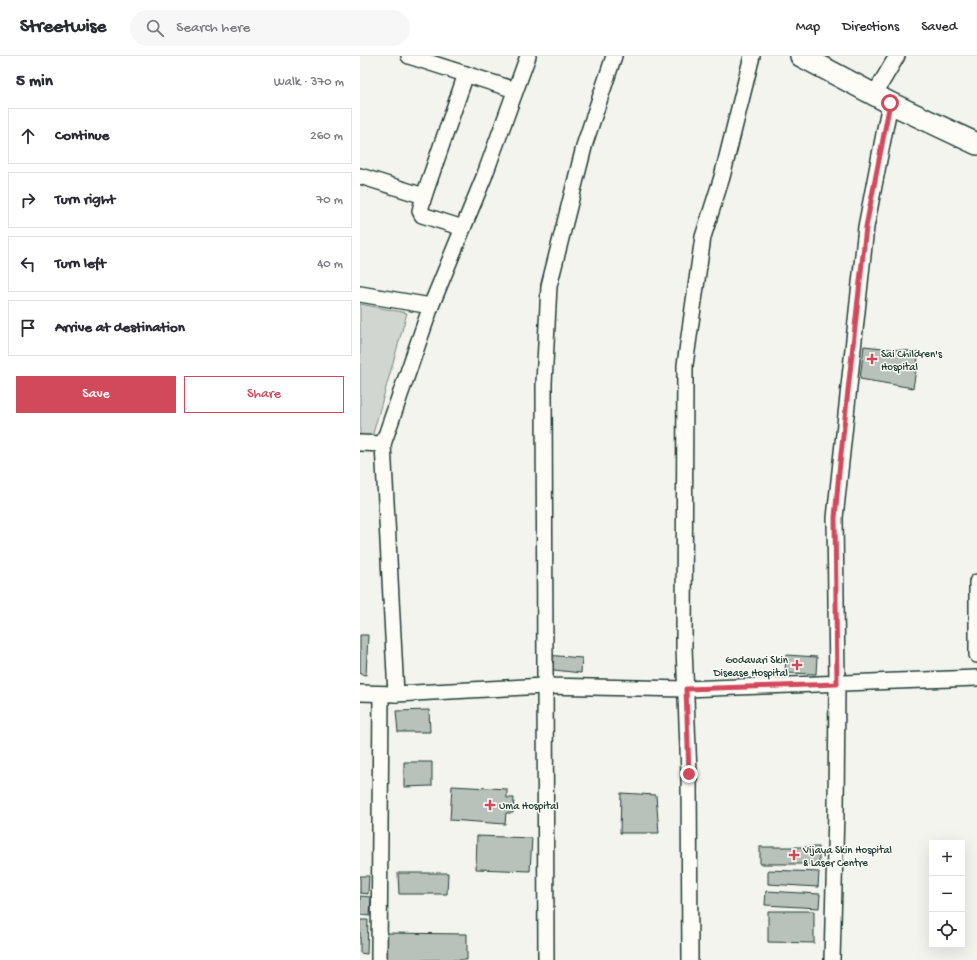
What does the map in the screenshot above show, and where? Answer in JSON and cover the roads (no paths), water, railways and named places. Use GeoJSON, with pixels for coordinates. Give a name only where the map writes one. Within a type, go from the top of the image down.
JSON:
{"type":"FeatureCollection","features":[{"type":"Feature","properties":{"kind":"main road"},"geometry":{"type":"LineString","coordinates":[[801,56],[882,99],[977,144]]}},
{"type":"Feature","properties":{"kind":"street"},"geometry":{"type":"LineString","coordinates":[[409,56],[515,90]]}},
{"type":"Feature","properties":{"kind":"street"},"geometry":{"type":"LineString","coordinates":[[396,694],[384,444],[431,306],[484,177],[528,56]]}},
{"type":"Feature","properties":{"kind":"street"},"geometry":{"type":"LineString","coordinates":[[546,960],[544,383],[549,286],[585,143],[614,56]]}},
{"type":"Feature","properties":{"kind":"street"},"geometry":{"type":"LineString","coordinates":[[690,960],[691,878],[684,646],[685,365],[702,237],[722,177],[752,56]]}},
{"type":"Feature","properties":{"kind":"street"},"geometry":{"type":"LineString","coordinates":[[832,960],[836,812],[837,684],[835,518],[866,227],[882,99],[897,56]]}},
{"type":"Feature","properties":{"kind":"street"},"geometry":{"type":"LineString","coordinates":[[463,228],[422,215],[420,211],[466,74]]}},
{"type":"Feature","properties":{"kind":"street"},"geometry":{"type":"LineString","coordinates":[[360,176],[424,196]]}},
{"type":"Feature","properties":{"kind":"street"},"geometry":{"type":"LineString","coordinates":[[360,294],[431,306]]}},
{"type":"Feature","properties":{"kind":"street"},"geometry":{"type":"LineString","coordinates":[[360,443],[384,444]]}},
{"type":"Feature","properties":{"kind":"street"},"geometry":{"type":"LineString","coordinates":[[977,582],[977,655]]}},
{"type":"Feature","properties":{"kind":"street"},"geometry":{"type":"LineString","coordinates":[[360,693],[396,694],[544,686],[686,689],[977,678]]}},
{"type":"Feature","properties":{"kind":"street"},"geometry":{"type":"LineString","coordinates":[[379,960],[381,694]]}},
{"type":"Feature","properties":{"kind":"place","name":"Sai Children's Hospital"},"geometry":{"type":"Point","coordinates":[872,359]}},
{"type":"Feature","properties":{"kind":"place","name":"Godavari Skin Disease Hospital"},"geometry":{"type":"Point","coordinates":[797,665]}},
{"type":"Feature","properties":{"kind":"place","name":"Uma Hospital"},"geometry":{"type":"Point","coordinates":[490,805]}},
{"type":"Feature","properties":{"kind":"place","name":"Vijaya Skin Hospital & Laser Centre"},"geometry":{"type":"Point","coordinates":[794,855]}}]}
